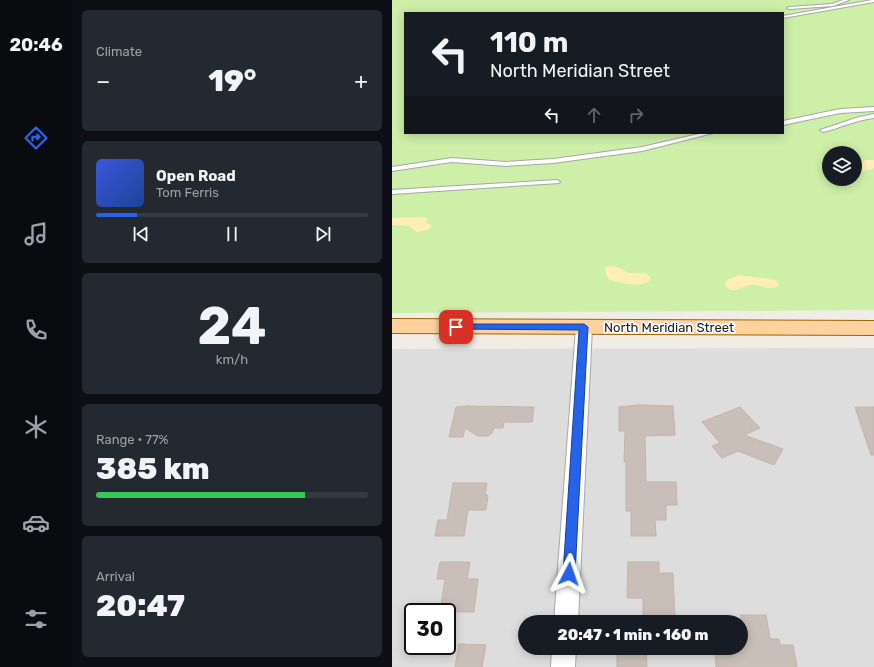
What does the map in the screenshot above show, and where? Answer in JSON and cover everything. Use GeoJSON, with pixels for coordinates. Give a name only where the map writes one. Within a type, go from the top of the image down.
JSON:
{"type":"FeatureCollection","features":[{"type":"Feature","properties":{"kind":"main road","name":"North Meridian Street"},"geometry":{"type":"LineString","coordinates":[[392,326],[874,328]]}},
{"type":"Feature","properties":{"kind":"street"},"geometry":{"type":"LineString","coordinates":[[566,615],[584,327]]}},
{"type":"Feature","properties":{"kind":"street"},"geometry":{"type":"LineString","coordinates":[[563,667],[564,655]]}},
{"type":"Feature","properties":{"kind":"lane"},"geometry":{"type":"LineString","coordinates":[[789,8],[833,5],[847,0]]}},
{"type":"Feature","properties":{"kind":"lane"},"geometry":{"type":"LineString","coordinates":[[784,17],[874,1]]}},
{"type":"Feature","properties":{"kind":"lane"},"geometry":{"type":"LineString","coordinates":[[784,123],[840,111],[874,109]]}},
{"type":"Feature","properties":{"kind":"lane"},"geometry":{"type":"LineString","coordinates":[[823,130],[833,128],[862,117],[874,116]]}},
{"type":"Feature","properties":{"kind":"lane"},"geometry":{"type":"LineString","coordinates":[[392,169],[452,160],[506,164],[553,161],[642,149],[706,134]]}},
{"type":"Feature","properties":{"kind":"lane"},"geometry":{"type":"LineString","coordinates":[[392,192],[557,182]]}},
{"type":"Feature","properties":{"kind":"shaded area"},"geometry":{"type":"Polygon","coordinates":[[[874,348],[874,667],[392,667],[392,349],[874,348]]]}},
{"type":"Feature","properties":{"kind":"green space"},"geometry":{"type":"Polygon","coordinates":[[[392,0],[874,0],[874,310],[392,313],[392,0]]]}},
{"type":"Feature","properties":{"kind":"sand"},"geometry":{"type":"Polygon","coordinates":[[[865,160],[874,160],[874,168],[862,172],[862,162],[865,160]]]}},
{"type":"Feature","properties":{"kind":"sand"},"geometry":{"type":"Polygon","coordinates":[[[392,218],[427,218],[426,222],[432,226],[427,230],[417,232],[409,226],[392,225],[392,218]]]}},
{"type":"Feature","properties":{"kind":"sand"},"geometry":{"type":"Polygon","coordinates":[[[615,266],[629,273],[646,273],[650,277],[650,280],[646,283],[636,285],[608,279],[605,270],[606,267],[615,266]]]}},
{"type":"Feature","properties":{"kind":"sand"},"geometry":{"type":"Polygon","coordinates":[[[740,275],[776,280],[779,285],[772,288],[753,285],[734,290],[727,288],[725,284],[727,280],[740,275]]]}},
{"type":"Feature","properties":{"kind":"building"},"geometry":{"type":"Polygon","coordinates":[[[638,405],[673,406],[675,435],[645,436],[646,482],[676,482],[677,505],[666,505],[666,520],[655,520],[656,536],[631,536],[631,511],[626,511],[626,462],[624,462],[625,431],[619,431],[619,407],[638,405]]]}},
{"type":"Feature","properties":{"kind":"building"},"geometry":{"type":"Polygon","coordinates":[[[456,407],[534,407],[532,422],[504,422],[503,428],[494,428],[492,433],[488,436],[478,436],[465,428],[463,437],[449,437],[456,407]]]}},
{"type":"Feature","properties":{"kind":"building"},"geometry":{"type":"Polygon","coordinates":[[[740,407],[760,428],[744,435],[783,449],[774,465],[738,451],[722,458],[712,446],[720,443],[702,422],[740,407]]]}},
{"type":"Feature","properties":{"kind":"building"},"geometry":{"type":"Polygon","coordinates":[[[855,407],[874,407],[874,455],[871,455],[855,407]]]}},
{"type":"Feature","properties":{"kind":"building"},"geometry":{"type":"Polygon","coordinates":[[[453,483],[487,483],[485,495],[488,495],[486,510],[468,510],[464,536],[435,536],[438,520],[447,520],[453,483]]]}},
{"type":"Feature","properties":{"kind":"building"},"geometry":{"type":"Polygon","coordinates":[[[440,562],[470,562],[467,579],[478,579],[474,612],[456,612],[456,603],[441,603],[445,579],[437,579],[440,562]]]}},
{"type":"Feature","properties":{"kind":"building"},"geometry":{"type":"Polygon","coordinates":[[[628,562],[659,562],[659,573],[673,573],[675,615],[643,615],[643,598],[627,598],[628,562]]]}},
{"type":"Feature","properties":{"kind":"building"},"geometry":{"type":"Polygon","coordinates":[[[748,615],[766,615],[770,639],[779,639],[780,645],[793,645],[797,667],[716,667],[715,655],[748,655],[748,615]]]}},
{"type":"Feature","properties":{"kind":"building"},"geometry":{"type":"Polygon","coordinates":[[[459,644],[486,645],[482,667],[455,667],[459,644]]]}},
{"type":"Feature","properties":{"kind":"building"},"geometry":{"type":"Polygon","coordinates":[[[617,655],[646,655],[647,667],[617,667],[617,655]]]}},
{"type":"Feature","properties":{"kind":"route"},"geometry":{"type":"LineString","coordinates":[[456,327],[584,327],[569,574]]}}]}
